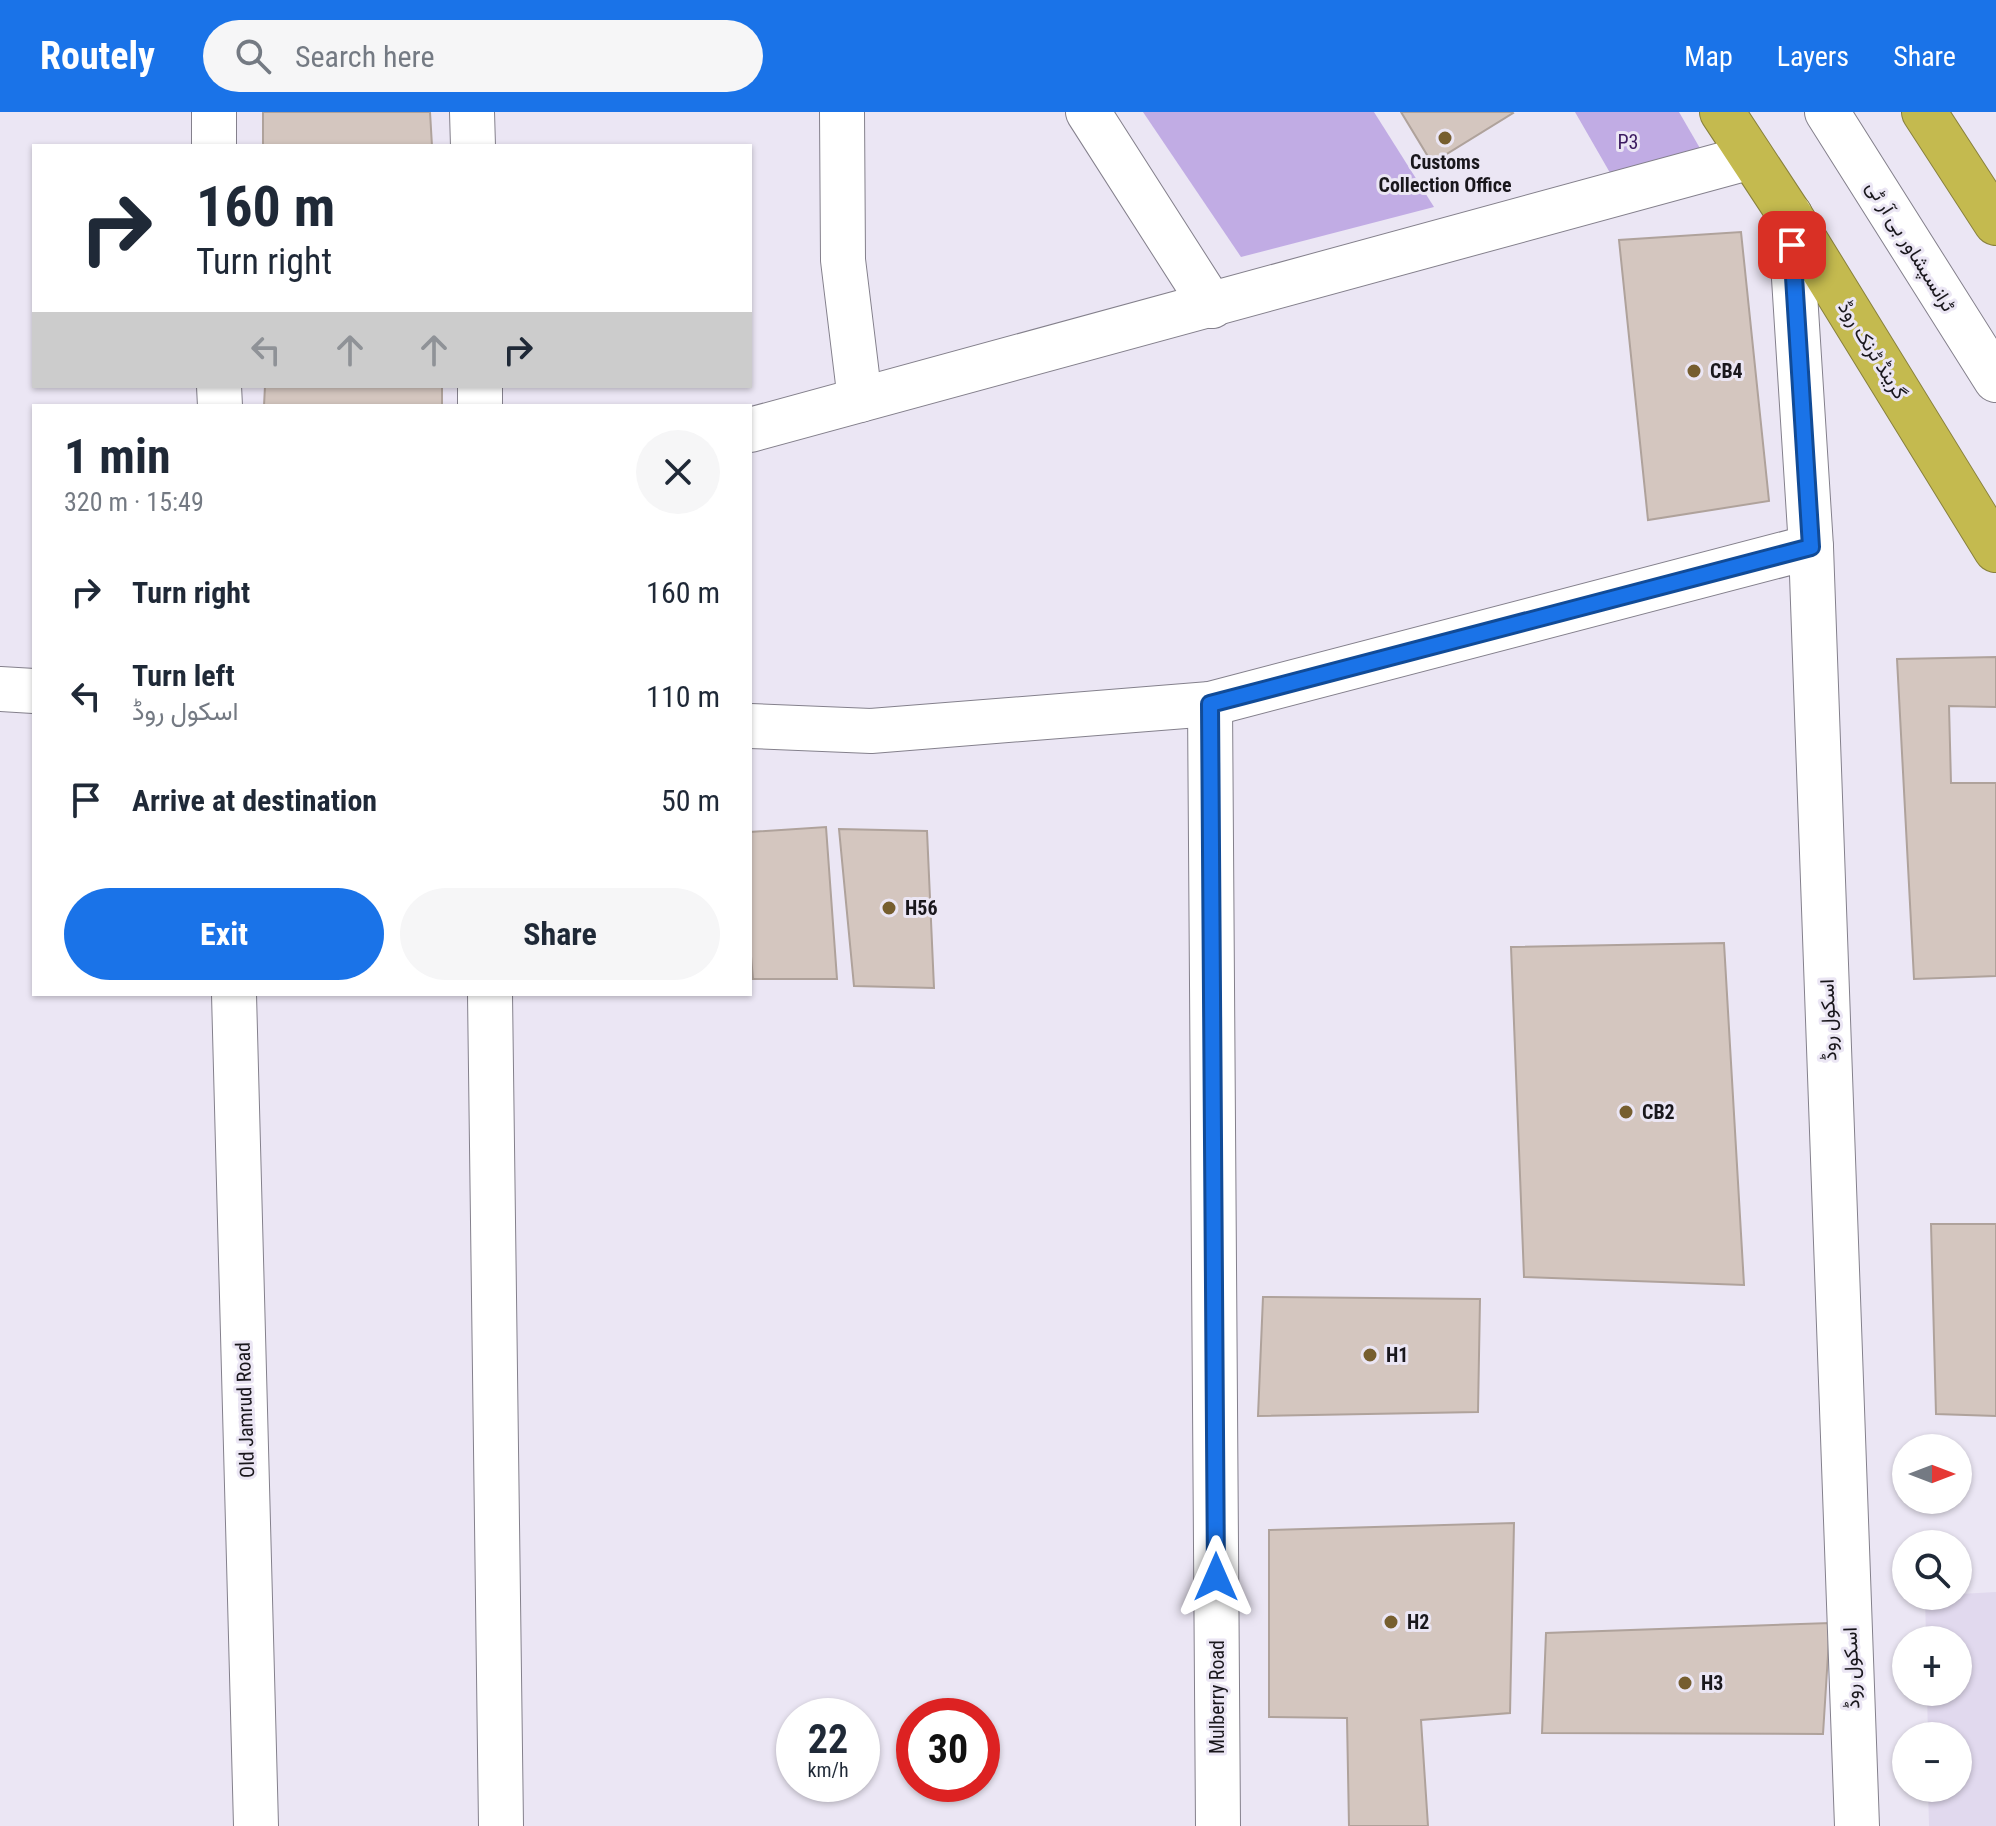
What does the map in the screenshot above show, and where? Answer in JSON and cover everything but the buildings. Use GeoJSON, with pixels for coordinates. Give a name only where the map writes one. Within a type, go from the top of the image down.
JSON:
{"type":"FeatureCollection","features":[{"type":"Feature","properties":{"kind":"highway","name":"گرینڈ ٹرنک روڈ"},"geometry":{"type":"LineString","coordinates":[[1722,112],[1790,215],[1996,550]]}},
{"type":"Feature","properties":{"kind":"highway"},"geometry":{"type":"LineString","coordinates":[[1924,112],[1996,223]]}},
{"type":"Feature","properties":{"kind":"street"},"geometry":{"type":"LineString","coordinates":[[214,112],[214,144]]}},
{"type":"Feature","properties":{"kind":"street"},"geometry":{"type":"LineString","coordinates":[[472,112],[473,144]]}},
{"type":"Feature","properties":{"kind":"street"},"geometry":{"type":"LineString","coordinates":[[842,112],[843,260],[860,400]]}},
{"type":"Feature","properties":{"kind":"street"},"geometry":{"type":"LineString","coordinates":[[1088,112],[1212,306]]}},
{"type":"Feature","properties":{"kind":"street","name":"ٹرانسپشاور بی آر ٹی"},"geometry":{"type":"LineString","coordinates":[[1827,112],[1996,380]]}},
{"type":"Feature","properties":{"kind":"street"},"geometry":{"type":"LineString","coordinates":[[752,429],[1751,157]]}},
{"type":"Feature","properties":{"kind":"street","name":"اسکول روڈ"},"geometry":{"type":"LineString","coordinates":[[1790,215],[1811,547],[1857,1826]]}},
{"type":"Feature","properties":{"kind":"street"},"geometry":{"type":"LineString","coordinates":[[752,726],[871,731],[1210,704],[1811,547]]}},
{"type":"Feature","properties":{"kind":"street"},"geometry":{"type":"LineString","coordinates":[[0,689],[32,691]]}},
{"type":"Feature","properties":{"kind":"street","name":"Mulberry Road"},"geometry":{"type":"LineString","coordinates":[[1210,704],[1218,1826]]}},
{"type":"Feature","properties":{"kind":"street","name":"Old Jamrud Road"},"geometry":{"type":"LineString","coordinates":[[234,996],[256,1826]]}},
{"type":"Feature","properties":{"kind":"street"},"geometry":{"type":"LineString","coordinates":[[490,996],[501,1826]]}},
{"type":"Feature","properties":{"kind":"shaded area"},"geometry":{"type":"Polygon","coordinates":[[[1996,1592],[1996,1826],[1929,1826],[1928,1802],[1972,1802],[1972,1722],[1928,1722],[1927,1706],[1972,1706],[1972,1626],[1926,1626],[1925,1610],[1972,1610],[1972,1593],[1996,1592]]]}},
{"type":"Feature","properties":{"kind":"green space"},"geometry":{"type":"Polygon","coordinates":[[[1143,112],[1374,112],[1434,207],[1241,257],[1143,112]]]}},
{"type":"Feature","properties":{"kind":"green space","name":"P3"},"geometry":{"type":"Polygon","coordinates":[[[1575,112],[1679,112],[1701,150],[1613,178],[1575,112]]]}},
{"type":"Feature","properties":{"kind":"place","name":"Customs Collection Office"},"geometry":{"type":"Point","coordinates":[1445,138]}},
{"type":"Feature","properties":{"kind":"place","name":"CB4"},"geometry":{"type":"Point","coordinates":[1694,371]}},
{"type":"Feature","properties":{"kind":"place","name":"H56"},"geometry":{"type":"Point","coordinates":[889,908]}},
{"type":"Feature","properties":{"kind":"place","name":"CB2"},"geometry":{"type":"Point","coordinates":[1626,1112]}},
{"type":"Feature","properties":{"kind":"place","name":"H1"},"geometry":{"type":"Point","coordinates":[1370,1355]}},
{"type":"Feature","properties":{"kind":"place","name":"H2"},"geometry":{"type":"Point","coordinates":[1391,1622]}},
{"type":"Feature","properties":{"kind":"place","name":"H3"},"geometry":{"type":"Point","coordinates":[1685,1683]}},
{"type":"Feature","properties":{"kind":"route"},"geometry":{"type":"LineString","coordinates":[[1216,1577],[1210,704],[1811,547],[1792,245]]}}]}
